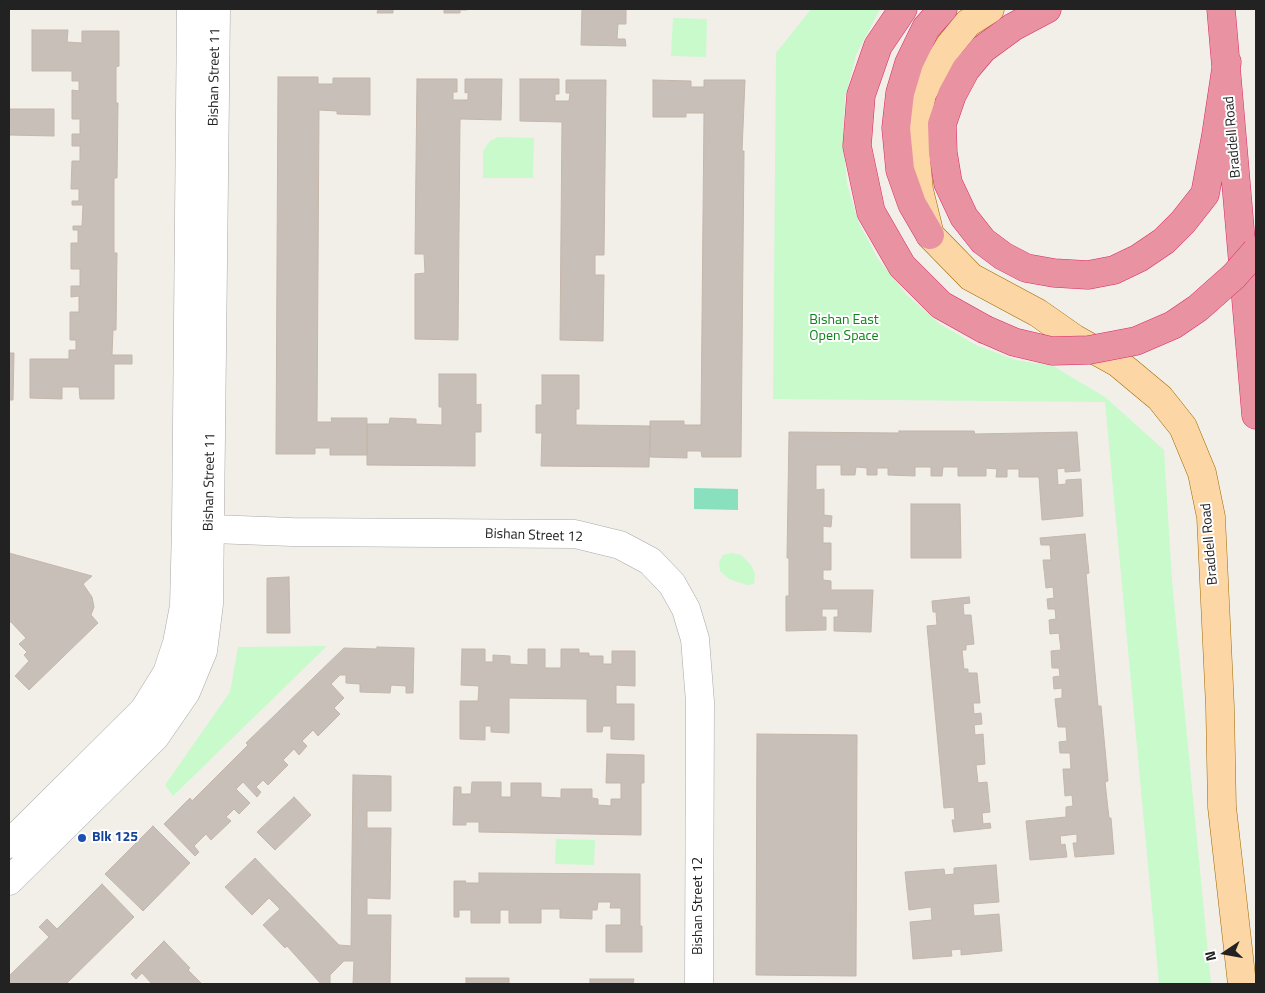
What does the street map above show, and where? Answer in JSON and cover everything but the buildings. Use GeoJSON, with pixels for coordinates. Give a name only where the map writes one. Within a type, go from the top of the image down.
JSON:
{"type":"FeatureCollection","features":[{"type":"Feature","properties":{"kind":"highway"},"geometry":{"type":"LineString","coordinates":[[903,9],[878,46],[861,95],[857,146],[871,212],[902,266],[941,306],[984,329],[1014,342],[1052,351],[1089,350],[1136,341],[1173,325],[1198,308],[1234,276],[1256,251]]}},
{"type":"Feature","properties":{"kind":"highway"},"geometry":{"type":"LineString","coordinates":[[930,235],[912,204],[900,170],[896,128],[900,93],[909,63],[926,28],[943,9]]}},
{"type":"Feature","properties":{"kind":"highway"},"geometry":{"type":"LineString","coordinates":[[1047,9],[1013,27],[983,49],[961,78],[952,95],[942,124],[943,153],[948,183],[964,218],[983,241],[1003,256],[1026,268],[1054,273],[1088,275],[1114,270],[1139,258],[1164,241],[1205,194],[1227,62]]}},
{"type":"Feature","properties":{"kind":"highway","name":"Braddell Road"},"geometry":{"type":"LineString","coordinates":[[1222,9],[1256,415]]}},
{"type":"Feature","properties":{"kind":"main road"},"geometry":{"type":"LineString","coordinates":[[930,235],[918,190],[916,159],[916,122],[922,94],[950,45],[968,23],[990,9]]}},
{"type":"Feature","properties":{"kind":"main road","name":"Braddell Road"},"geometry":{"type":"LineString","coordinates":[[930,235],[971,277],[1038,313],[1076,339],[1118,363],[1160,398],[1183,427],[1202,473],[1211,517],[1220,707],[1222,807],[1242,984]]}},
{"type":"Feature","properties":{"kind":"street","name":"Bishan Street 11"},"geometry":{"type":"LineString","coordinates":[[9,881],[156,737],[186,692],[203,651],[210,604],[198,529],[191,9]]}},
{"type":"Feature","properties":{"kind":"street","name":"Bishan Street 11"},"geometry":{"type":"LineString","coordinates":[[9,844],[144,710],[167,673],[177,643],[198,529],[216,9]]}},
{"type":"Feature","properties":{"kind":"street","name":"Bishan Street 12"},"geometry":{"type":"LineString","coordinates":[[198,529],[292,532],[575,534],[620,545],[650,561],[672,584],[686,608],[694,639],[700,702],[699,984]]}},
{"type":"Feature","properties":{"kind":"green space","name":"Bishan East Open Space"},"geometry":{"type":"Polygon","coordinates":[[[811,9],[880,9],[856,55],[845,98],[843,140],[847,184],[859,223],[878,259],[907,295],[940,324],[976,345],[1016,360],[1053,366],[1105,397],[1164,450],[1172,581],[1211,984],[1159,984],[1105,402],[773,399],[776,53],[811,9]]]}},
{"type":"Feature","properties":{"kind":"green space"},"geometry":{"type":"Polygon","coordinates":[[[673,18],[707,19],[706,57],[671,56],[673,18]]]}},
{"type":"Feature","properties":{"kind":"green space"},"geometry":{"type":"Polygon","coordinates":[[[498,137],[534,138],[533,178],[483,178],[483,151],[490,141],[498,137]]]}},
{"type":"Feature","properties":{"kind":"green space"},"geometry":{"type":"Polygon","coordinates":[[[694,488],[738,489],[738,510],[694,509],[694,488]]]}},
{"type":"Feature","properties":{"kind":"green space"},"geometry":{"type":"Polygon","coordinates":[[[731,553],[741,555],[751,565],[755,574],[754,584],[747,585],[729,579],[720,571],[719,562],[723,555],[731,553]]]}},
{"type":"Feature","properties":{"kind":"green space"},"geometry":{"type":"Polygon","coordinates":[[[327,646],[173,796],[165,785],[230,692],[238,647],[327,646]]]}},
{"type":"Feature","properties":{"kind":"green space"},"geometry":{"type":"Polygon","coordinates":[[[556,839],[595,840],[594,865],[555,864],[556,839]]]}},
{"type":"Feature","properties":{"kind":"place","name":"Blk 125"},"geometry":{"type":"Point","coordinates":[82,838]}}]}
